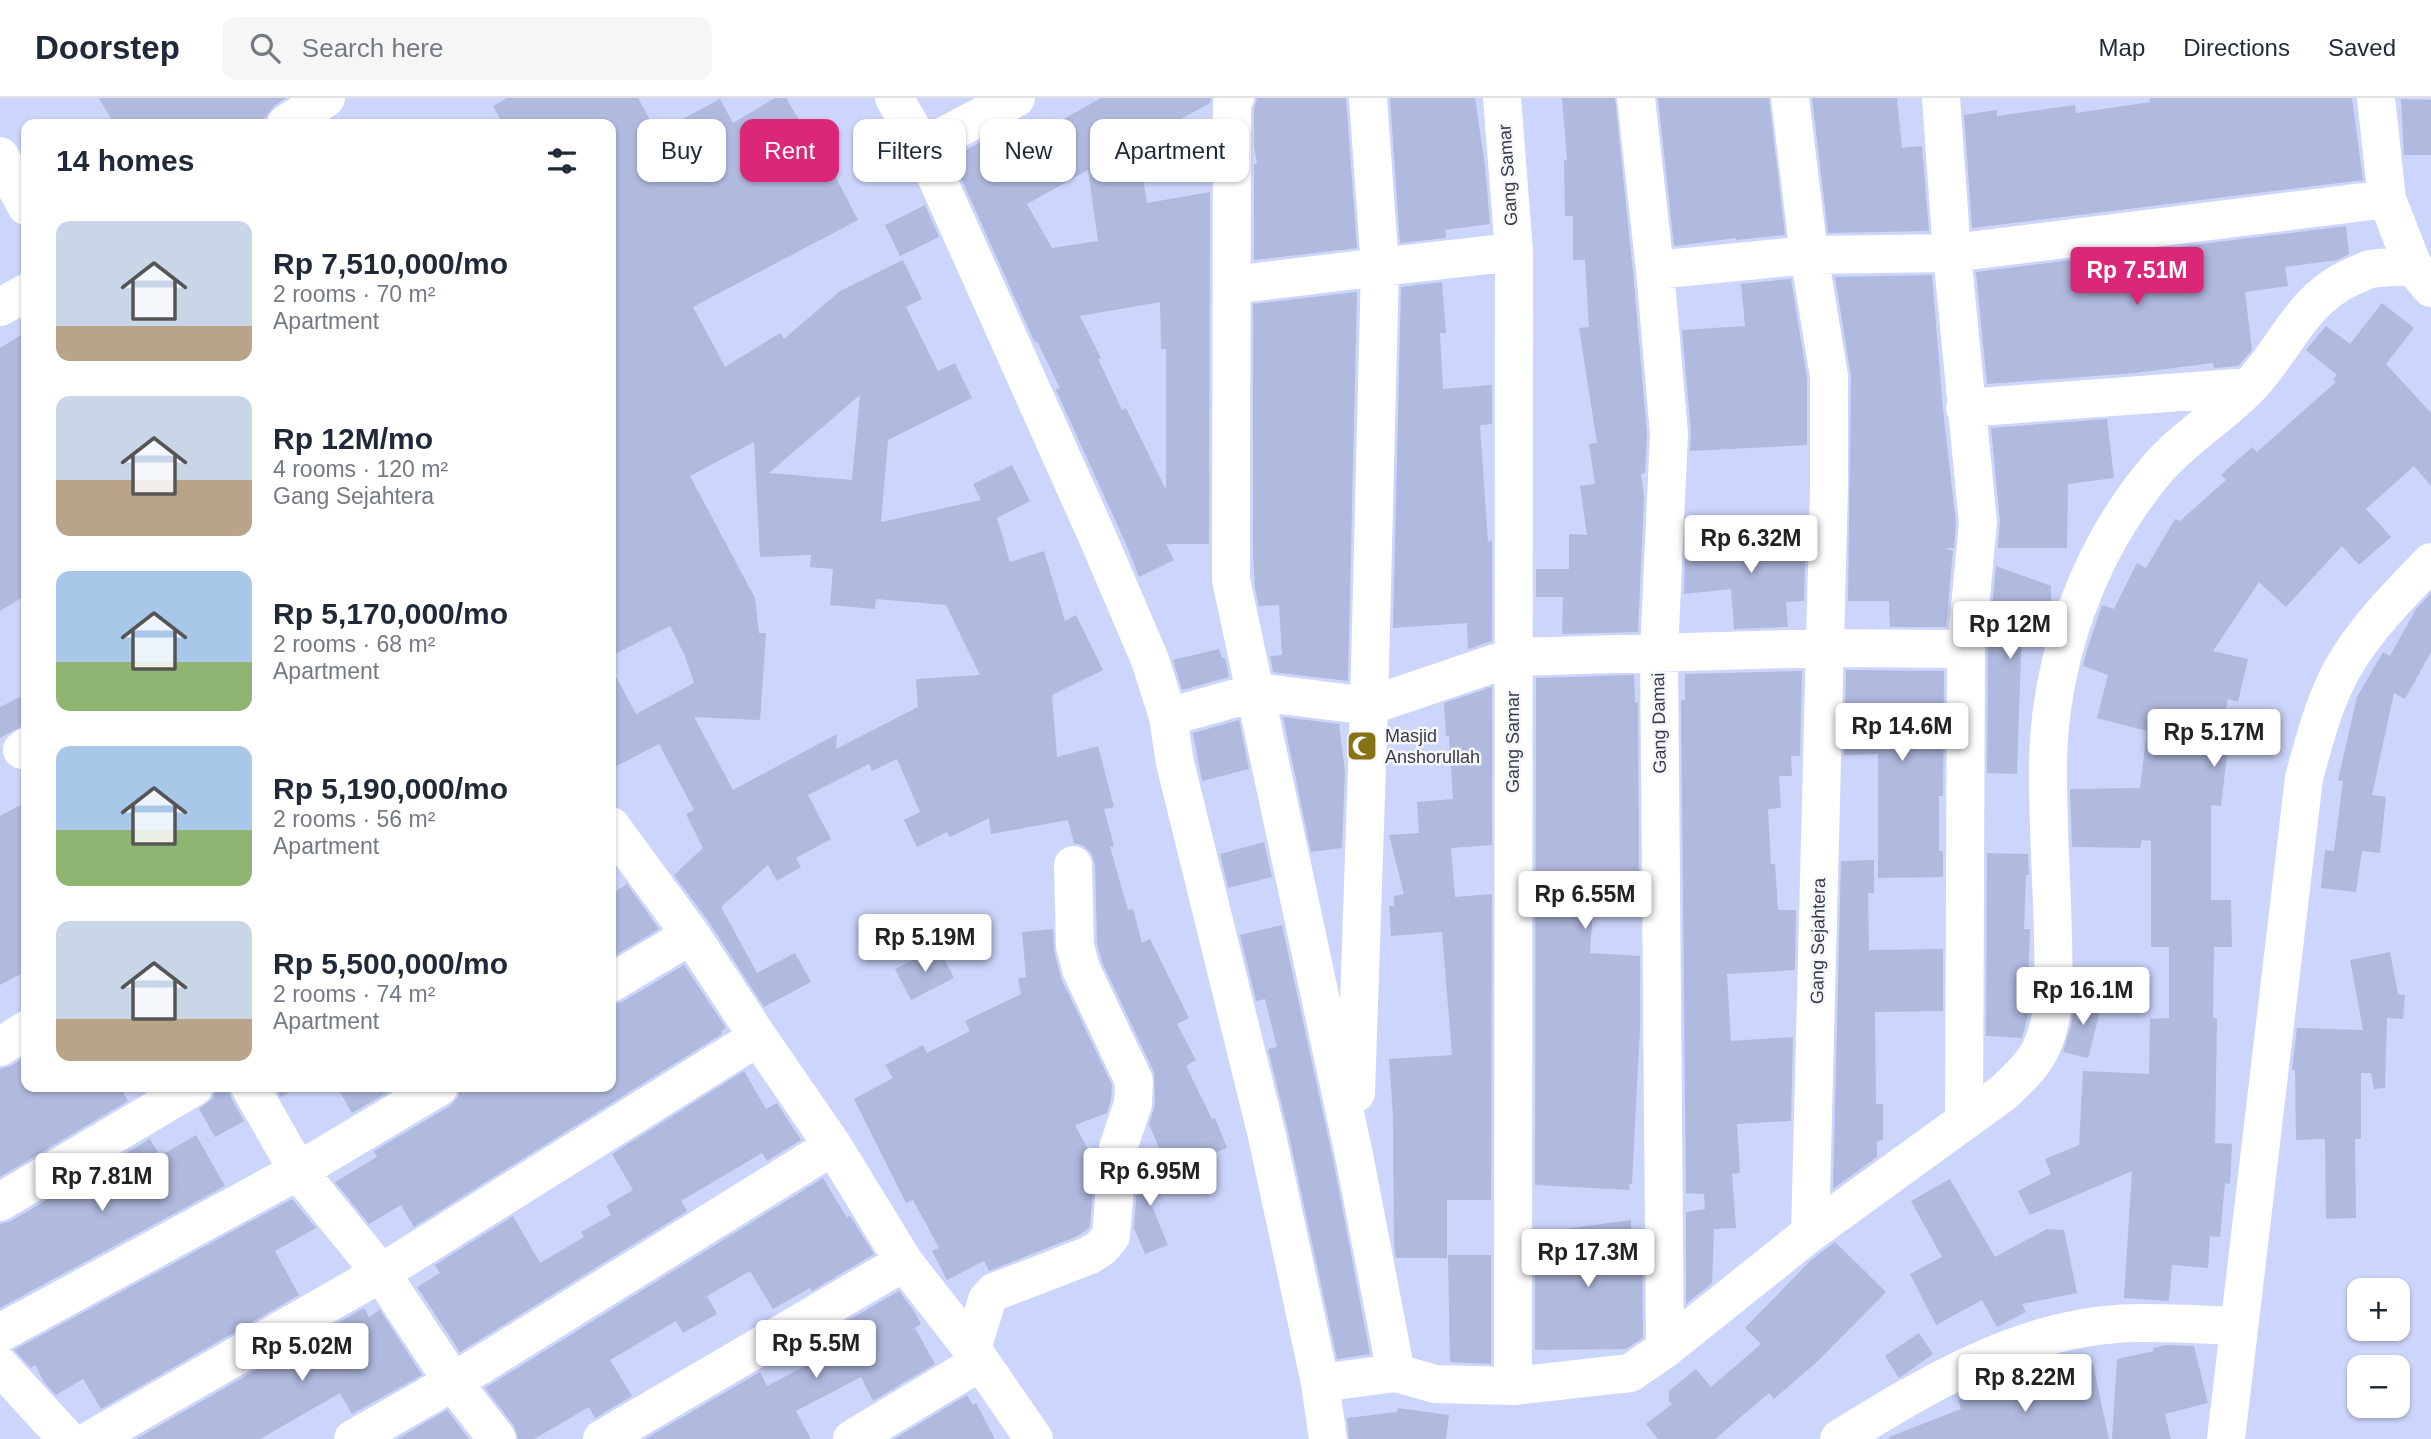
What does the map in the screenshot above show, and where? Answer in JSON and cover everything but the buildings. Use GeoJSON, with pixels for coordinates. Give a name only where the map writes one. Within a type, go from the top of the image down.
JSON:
{"type":"FeatureCollection","features":[{"type":"Feature","properties":{"kind":"street"},"geometry":{"type":"LineString","coordinates":[[294,119],[326,98]]}},
{"type":"Feature","properties":{"kind":"street"},"geometry":{"type":"LineString","coordinates":[[894,98],[906,119]]}},
{"type":"Feature","properties":{"kind":"street"},"geometry":{"type":"LineString","coordinates":[[966,124],[1016,98]]}},
{"type":"Feature","properties":{"kind":"street"},"geometry":{"type":"LineString","coordinates":[[1235,98],[1232,103],[1231,580],[1354,1155],[1396,1373]]}},
{"type":"Feature","properties":{"kind":"street"},"geometry":{"type":"LineString","coordinates":[[1354,1155],[1380,267],[1368,98]]}},
{"type":"Feature","properties":{"kind":"street","name":"Gang Samar"},"geometry":{"type":"LineString","coordinates":[[1502,98],[1514,252],[1513,1386]]}},
{"type":"Feature","properties":{"kind":"street","name":"Gang Damai"},"geometry":{"type":"LineString","coordinates":[[1636,98],[1669,433],[1658,652],[1665,1349]]}},
{"type":"Feature","properties":{"kind":"street","name":"Gang Sejahtera"},"geometry":{"type":"LineString","coordinates":[[1790,98],[1809,255],[1829,376],[1826,648],[1810,1233]]}},
{"type":"Feature","properties":{"kind":"street"},"geometry":{"type":"LineString","coordinates":[[1941,98],[1965,408],[1978,523],[1966,649],[1964,1122]]}},
{"type":"Feature","properties":{"kind":"street"},"geometry":{"type":"LineString","coordinates":[[2376,98],[2387,199],[2422,277]]}},
{"type":"Feature","properties":{"kind":"street"},"geometry":{"type":"LineString","coordinates":[[0,156],[21,196]]}},
{"type":"Feature","properties":{"kind":"street"},"geometry":{"type":"LineString","coordinates":[[939,182],[1097,536],[1150,660],[1168,717],[1175,763],[1270,1149],[1320,1383],[1328,1439]]}},
{"type":"Feature","properties":{"kind":"street"},"geometry":{"type":"LineString","coordinates":[[1655,270],[1809,255],[1952,253],[2387,199]]}},
{"type":"Feature","properties":{"kind":"street"},"geometry":{"type":"LineString","coordinates":[[1232,285],[1514,252]]}},
{"type":"Feature","properties":{"kind":"street"},"geometry":{"type":"LineString","coordinates":[[1320,1383],[1396,1373],[1435,1384],[1513,1386],[1630,1373],[1665,1349],[1810,1233],[2003,1093],[2027,1070],[2041,1050],[2049,1027],[2054,977],[2048,760],[2061,664],[2079,598],[2104,545],[2131,501],[2152,475],[2249,387],[2314,301],[2330,289],[2368,270],[2422,277]]}},
{"type":"Feature","properties":{"kind":"street"},"geometry":{"type":"LineString","coordinates":[[0,307],[21,296]]}},
{"type":"Feature","properties":{"kind":"street"},"geometry":{"type":"LineString","coordinates":[[1965,408],[2249,387]]}},
{"type":"Feature","properties":{"kind":"street"},"geometry":{"type":"LineString","coordinates":[[2226,1439],[2304,778],[2320,718],[2346,663],[2386,608],[2431,562]]}},
{"type":"Feature","properties":{"kind":"street"},"geometry":{"type":"LineString","coordinates":[[1168,717],[1257,692],[1369,706],[1513,657],[1826,648],[1966,649]]}},
{"type":"Feature","properties":{"kind":"street"},"geometry":{"type":"LineString","coordinates":[[616,833],[691,935],[834,1146],[904,1262],[976,1356],[1034,1439]]}},
{"type":"Feature","properties":{"kind":"street"},"geometry":{"type":"LineString","coordinates":[[852,1439],[976,1356],[987,1300],[994,1292],[1090,1255],[1101,1248],[1111,1236],[1118,1148],[1133,1104],[1134,1081],[1081,969],[1075,946],[1073,865]]}},
{"type":"Feature","properties":{"kind":"street"},"geometry":{"type":"LineString","coordinates":[[616,981],[691,935]]}},
{"type":"Feature","properties":{"kind":"street"},"geometry":{"type":"LineString","coordinates":[[0,1047],[21,1033]]}},
{"type":"Feature","properties":{"kind":"street"},"geometry":{"type":"LineString","coordinates":[[92,1439],[381,1273],[758,1037]]}},
{"type":"Feature","properties":{"kind":"street"},"geometry":{"type":"LineString","coordinates":[[0,1202],[186,1092]]}},
{"type":"Feature","properties":{"kind":"street"},"geometry":{"type":"LineString","coordinates":[[253,1092],[298,1171],[381,1273],[453,1382],[497,1439]]}},
{"type":"Feature","properties":{"kind":"street"},"geometry":{"type":"LineString","coordinates":[[0,1333],[298,1171],[431,1092]]}},
{"type":"Feature","properties":{"kind":"street"},"geometry":{"type":"LineString","coordinates":[[353,1439],[453,1382],[834,1146]]}},
{"type":"Feature","properties":{"kind":"street"},"geometry":{"type":"LineString","coordinates":[[602,1439],[904,1262]]}},
{"type":"Feature","properties":{"kind":"street"},"geometry":{"type":"LineString","coordinates":[[1839,1439],[1929,1384],[2021,1345],[2063,1332],[2116,1324],[2239,1326]]}},
{"type":"Feature","properties":{"kind":"street"},"geometry":{"type":"LineString","coordinates":[[0,1366],[67,1439]]}},
{"type":"Feature","properties":{"kind":"place","name":"Masjid Anshorullah"},"geometry":{"type":"Point","coordinates":[1362,746]}}]}
